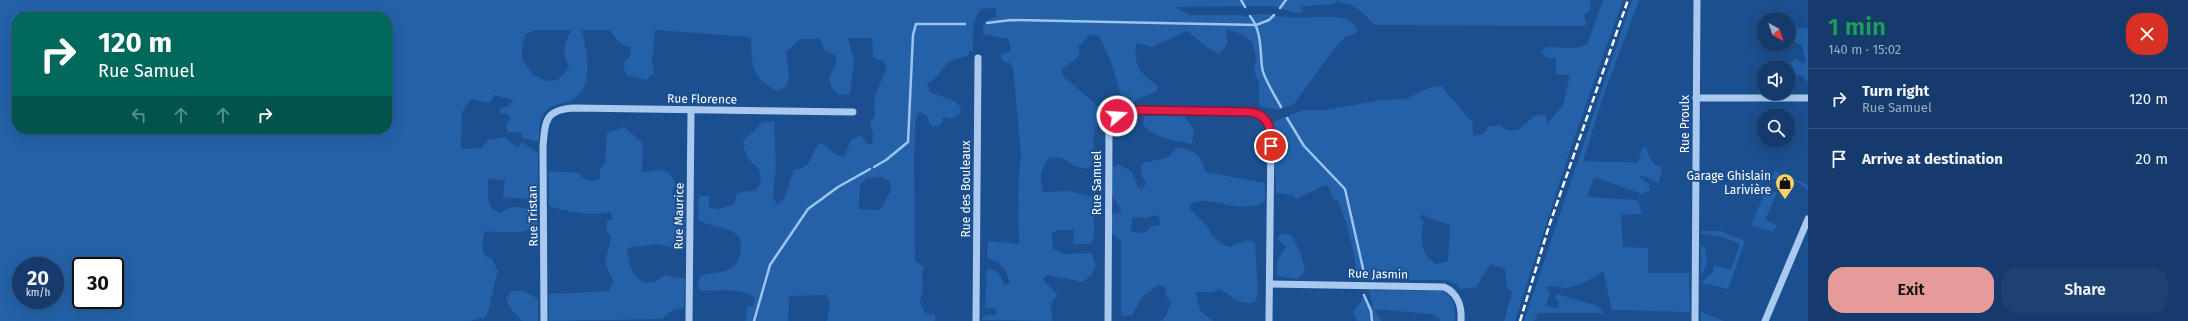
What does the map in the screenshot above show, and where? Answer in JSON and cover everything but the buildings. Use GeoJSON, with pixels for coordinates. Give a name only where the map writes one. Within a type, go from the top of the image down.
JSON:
{"type":"FeatureCollection","features":[{"type":"Feature","properties":{"kind":"street","name":"Rue Proulx"},"geometry":{"type":"LineString","coordinates":[[1695,321],[1698,0]]}},
{"type":"Feature","properties":{"kind":"street","name":"Rue des Bouleaux"},"geometry":{"type":"LineString","coordinates":[[976,321],[978,58]]}},
{"type":"Feature","properties":{"kind":"street"},"geometry":{"type":"LineString","coordinates":[[1696,98],[1808,98]]}},
{"type":"Feature","properties":{"kind":"street","name":"Rue Florence"},"geometry":{"type":"LineString","coordinates":[[551,114],[564,108],[853,112]]}},
{"type":"Feature","properties":{"kind":"street","name":"Rue Maurice"},"geometry":{"type":"LineString","coordinates":[[689,321],[691,110]]}},
{"type":"Feature","properties":{"kind":"street","name":"Rue Samuel"},"geometry":{"type":"LineString","coordinates":[[1108,321],[1109,132],[1113,120],[1129,111],[1251,112],[1259,114],[1267,120],[1271,132],[1269,321]]}},
{"type":"Feature","properties":{"kind":"street","name":"Rue Tristan"},"geometry":{"type":"LineString","coordinates":[[544,321],[543,147],[545,124],[551,114]]}},
{"type":"Feature","properties":{"kind":"street"},"geometry":{"type":"LineString","coordinates":[[1765,321],[1808,219]]}},
{"type":"Feature","properties":{"kind":"street","name":"Rue Jasmin"},"geometry":{"type":"LineString","coordinates":[[1270,284],[1444,287],[1451,290],[1459,302],[1461,321]]}},
{"type":"Feature","properties":{"kind":"shaded area"},"geometry":{"type":"Polygon","coordinates":[[[0,0],[1591,0],[1590,10],[1584,15],[1587,25],[1581,26],[1375,25],[1363,13],[1350,4],[1336,1],[1333,4],[1302,6],[1301,9],[1304,12],[1297,13],[1276,7],[1264,6],[1175,7],[1190,15],[1243,15],[1248,17],[1256,14],[1267,14],[1286,17],[1332,17],[1347,19],[1354,25],[1357,30],[1355,34],[1345,37],[1334,49],[1294,104],[1278,110],[1259,106],[1259,83],[1254,71],[1256,57],[1252,42],[1244,35],[1226,29],[1227,42],[1225,48],[1219,53],[1209,49],[1187,31],[1152,47],[1137,43],[1136,57],[1139,68],[1147,78],[1158,86],[1157,91],[1124,106],[1111,62],[1099,35],[1090,35],[1078,47],[1080,54],[1078,57],[1062,70],[1063,76],[1097,106],[1101,117],[1094,132],[1093,164],[1087,169],[1074,166],[1063,158],[1050,157],[1042,169],[1041,182],[1043,192],[1070,191],[1096,198],[1093,209],[1094,232],[1091,244],[1073,244],[1074,230],[1057,230],[1052,233],[1053,249],[1063,254],[1091,253],[1096,267],[1091,275],[1083,282],[1047,275],[1042,279],[1057,294],[1051,304],[1052,321],[981,320],[986,315],[997,315],[996,308],[985,308],[987,269],[994,270],[1002,279],[1004,285],[1010,283],[1002,266],[987,258],[988,241],[1019,244],[1018,190],[1021,155],[1013,68],[1010,63],[1002,61],[1001,54],[1011,51],[1008,39],[983,34],[983,27],[987,20],[997,17],[995,8],[981,9],[978,14],[973,29],[973,51],[969,51],[968,56],[951,61],[934,79],[927,84],[930,92],[954,101],[961,107],[959,115],[952,118],[943,117],[942,123],[937,127],[930,125],[927,116],[920,112],[916,116],[914,159],[915,261],[924,267],[922,273],[923,288],[920,303],[925,313],[935,315],[935,321],[827,321],[830,304],[827,295],[789,296],[788,321],[745,321],[748,305],[753,306],[755,298],[744,292],[737,291],[702,291],[697,286],[701,275],[722,272],[733,267],[737,263],[740,256],[741,248],[740,240],[732,231],[698,220],[699,195],[709,196],[709,208],[719,209],[734,204],[737,193],[756,190],[761,183],[759,169],[748,157],[743,141],[763,122],[774,121],[776,167],[773,197],[777,205],[784,199],[794,170],[805,166],[808,163],[816,147],[820,143],[837,155],[844,157],[851,140],[861,135],[867,143],[872,145],[873,134],[870,123],[875,116],[874,98],[887,67],[883,61],[873,58],[872,38],[848,38],[854,62],[850,94],[838,95],[831,86],[829,77],[837,62],[835,55],[825,50],[820,39],[800,39],[786,52],[789,78],[786,87],[777,91],[762,81],[754,69],[751,37],[655,30],[652,63],[654,73],[646,80],[626,75],[623,64],[630,56],[631,47],[622,45],[609,30],[582,30],[588,70],[583,89],[576,97],[567,102],[547,109],[540,122],[539,142],[522,138],[521,132],[508,133],[506,125],[510,118],[506,113],[501,114],[500,108],[509,106],[513,100],[494,95],[490,103],[471,99],[462,112],[461,149],[481,148],[488,140],[506,137],[511,143],[518,147],[522,142],[538,153],[538,200],[503,197],[505,180],[488,179],[488,199],[492,209],[500,213],[515,207],[528,209],[538,215],[538,225],[526,231],[520,232],[485,231],[482,244],[484,255],[492,259],[498,271],[486,317],[470,321],[0,321],[0,0]],[[534,30],[525,35],[522,57],[527,67],[539,78],[546,81],[552,81],[559,79],[564,74],[569,66],[565,56],[565,48],[571,30],[534,30]],[[881,177],[867,178],[860,186],[859,209],[880,210],[891,190],[889,181],[881,177]]]}},
{"type":"Feature","properties":{"kind":"shaded area"},"geometry":{"type":"Polygon","coordinates":[[[1603,0],[1623,0],[1573,141],[1515,321],[1504,321],[1512,292],[1507,287],[1505,269],[1491,264],[1476,287],[1460,289],[1455,283],[1444,280],[1356,280],[1355,262],[1348,230],[1339,203],[1337,200],[1332,198],[1329,187],[1325,185],[1296,199],[1292,195],[1276,193],[1273,122],[1303,110],[1325,110],[1382,100],[1405,99],[1432,87],[1442,86],[1465,115],[1472,121],[1473,136],[1483,134],[1488,127],[1500,125],[1507,130],[1518,130],[1534,116],[1545,114],[1547,124],[1563,105],[1570,75],[1556,74],[1556,58],[1547,58],[1541,53],[1547,47],[1575,48],[1587,45],[1603,0]],[[1424,214],[1420,217],[1424,222],[1422,245],[1424,251],[1436,264],[1448,261],[1450,225],[1428,218],[1424,214]]]}},
{"type":"Feature","properties":{"kind":"shaded area"},"geometry":{"type":"Polygon","coordinates":[[[1632,0],[1639,0],[1605,91],[1583,161],[1638,163],[1642,148],[1645,147],[1651,161],[1655,165],[1662,167],[1659,183],[1647,177],[1638,176],[1649,184],[1650,190],[1642,194],[1594,177],[1587,197],[1638,200],[1642,214],[1621,215],[1623,247],[1648,248],[1648,273],[1689,273],[1690,312],[1612,310],[1603,271],[1591,279],[1569,288],[1546,287],[1550,292],[1546,306],[1558,308],[1559,300],[1555,299],[1557,294],[1598,306],[1604,313],[1538,313],[1534,321],[1524,321],[1632,0]]]}},
{"type":"Feature","properties":{"kind":"shaded area"},"geometry":{"type":"Polygon","coordinates":[[[1796,29],[1808,29],[1808,83],[1802,75],[1796,75],[1796,60],[1794,60],[1796,59],[1803,64],[1806,61],[1802,45],[1796,43],[1796,29]]]}},
{"type":"Feature","properties":{"kind":"shaded area"},"geometry":{"type":"Polygon","coordinates":[[[1144,116],[1184,116],[1194,130],[1192,144],[1152,133],[1144,125],[1144,116]]]}},
{"type":"Feature","properties":{"kind":"shaded area"},"geometry":{"type":"Polygon","coordinates":[[[624,127],[643,143],[642,172],[659,170],[669,173],[676,184],[672,193],[686,201],[685,248],[682,250],[657,244],[627,248],[630,264],[637,278],[649,283],[657,281],[665,275],[685,279],[684,307],[671,311],[662,319],[549,321],[549,294],[609,291],[613,281],[605,263],[611,238],[606,229],[607,221],[613,219],[610,212],[594,214],[579,213],[549,206],[549,171],[578,173],[583,178],[590,181],[600,179],[600,169],[605,163],[607,133],[624,127]]]}},
{"type":"Feature","properties":{"kind":"shaded area"},"geometry":{"type":"Polygon","coordinates":[[[1177,148],[1183,148],[1196,154],[1202,162],[1206,172],[1265,183],[1265,201],[1255,205],[1245,207],[1208,201],[1200,201],[1191,204],[1190,209],[1208,227],[1214,238],[1222,244],[1230,247],[1247,240],[1255,243],[1258,295],[1255,302],[1241,302],[1219,289],[1213,292],[1196,292],[1200,310],[1212,321],[1160,321],[1166,316],[1171,302],[1167,297],[1165,287],[1159,285],[1143,296],[1132,315],[1121,316],[1121,241],[1112,234],[1112,214],[1122,211],[1112,196],[1112,167],[1120,165],[1132,172],[1138,188],[1142,189],[1147,183],[1141,174],[1142,163],[1166,158],[1177,148]],[[1154,215],[1148,218],[1132,217],[1131,232],[1145,233],[1151,226],[1161,225],[1159,217],[1154,215]]]}},
{"type":"Feature","properties":{"kind":"shaded area"},"geometry":{"type":"Polygon","coordinates":[[[1775,171],[1808,185],[1808,190],[1797,182],[1787,178],[1771,179],[1775,171]]]}},
{"type":"Feature","properties":{"kind":"shaded area"},"geometry":{"type":"Polygon","coordinates":[[[1767,188],[1777,193],[1765,220],[1777,225],[1773,232],[1751,225],[1767,188]]]}},
{"type":"Feature","properties":{"kind":"shaded area"},"geometry":{"type":"Polygon","coordinates":[[[1701,231],[1720,231],[1745,241],[1728,289],[1701,283],[1713,272],[1714,265],[1731,270],[1740,244],[1719,236],[1701,234],[1701,231]]]}},
{"type":"Feature","properties":{"kind":"shaded area"},"geometry":{"type":"Polygon","coordinates":[[[1280,235],[1291,235],[1302,257],[1305,271],[1298,279],[1278,276],[1277,264],[1279,257],[1286,247],[1277,239],[1280,235]]]}},
{"type":"Feature","properties":{"kind":"shaded area"},"geometry":{"type":"Polygon","coordinates":[[[1701,247],[1705,247],[1706,261],[1705,268],[1701,275],[1701,247]]]}},
{"type":"Feature","properties":{"kind":"shaded area"},"geometry":{"type":"Polygon","coordinates":[[[1369,290],[1442,291],[1452,299],[1455,311],[1455,321],[1440,321],[1439,318],[1431,314],[1374,309],[1382,321],[1357,321],[1353,312],[1360,304],[1363,295],[1373,308],[1369,290]]]}},
{"type":"Feature","properties":{"kind":"shaded area"},"geometry":{"type":"Polygon","coordinates":[[[512,291],[524,291],[538,299],[538,321],[522,321],[510,308],[506,298],[512,291]]]}},
{"type":"Feature","properties":{"kind":"shaded area"},"geometry":{"type":"Polygon","coordinates":[[[1701,312],[1724,321],[1701,321],[1701,312]]]}},
{"type":"Feature","properties":{"kind":"waterway"},"geometry":{"type":"LineString","coordinates":[[1241,0],[1245,7]]}},
{"type":"Feature","properties":{"kind":"waterway"},"geometry":{"type":"LineString","coordinates":[[1280,8],[1286,0]]}},
{"type":"Feature","properties":{"kind":"waterway"},"geometry":{"type":"LineString","coordinates":[[987,23],[1011,20],[1256,25],[1269,20],[1274,15]]}},
{"type":"Feature","properties":{"kind":"waterway"},"geometry":{"type":"LineString","coordinates":[[1250,16],[1259,34],[1263,71],[1267,82],[1281,107]]}},
{"type":"Feature","properties":{"kind":"waterway"},"geometry":{"type":"LineString","coordinates":[[874,167],[886,160],[908,142],[913,35],[916,24],[965,24]]}},
{"type":"Feature","properties":{"kind":"waterway"},"geometry":{"type":"LineString","coordinates":[[1287,118],[1304,146],[1345,189],[1364,273]]}},
{"type":"Feature","properties":{"kind":"waterway"},"geometry":{"type":"LineString","coordinates":[[754,321],[770,265],[808,209],[838,187],[870,169]]}},
{"type":"Feature","properties":{"kind":"waterway"},"geometry":{"type":"LineString","coordinates":[[1364,295],[1371,311],[1372,321]]}},
{"type":"Feature","properties":{"kind":"railway"},"geometry":{"type":"LineString","coordinates":[[1520,321],[1549,226],[1628,0]]}},
{"type":"Feature","properties":{"kind":"place","name":"Garage Ghislain Larivière"},"geometry":{"type":"Point","coordinates":[1785,200]}},
{"type":"Feature","properties":{"kind":"route"},"geometry":{"type":"LineString","coordinates":[[1117,116],[1129,111],[1138,110],[1251,112],[1264,117],[1270,125],[1271,146]]}}]}
